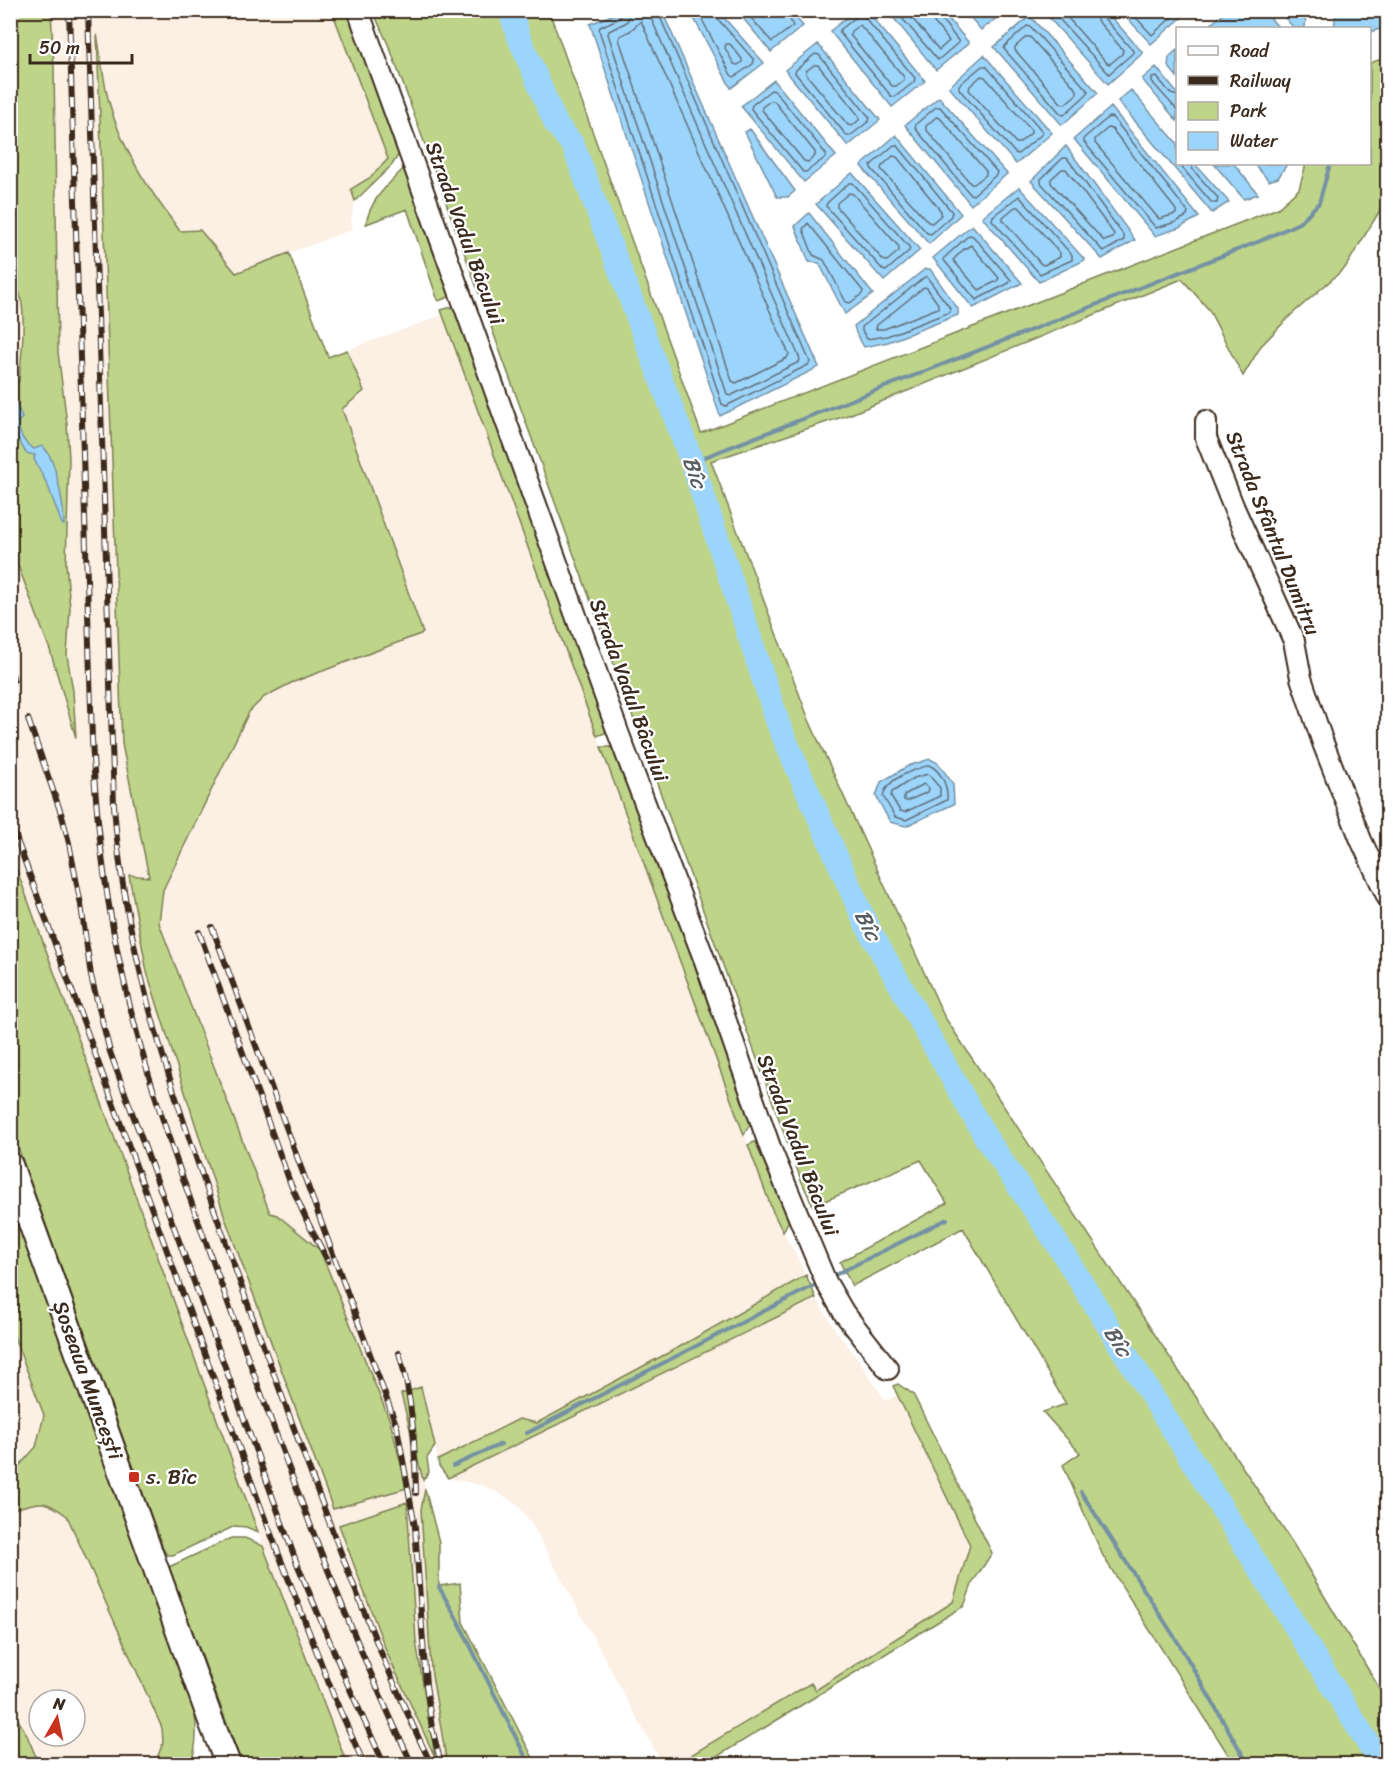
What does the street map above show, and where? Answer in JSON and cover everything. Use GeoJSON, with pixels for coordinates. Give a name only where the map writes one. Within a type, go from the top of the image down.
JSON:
{"type":"FeatureCollection","features":[{"type":"Feature","properties":{"kind":"main road","name":"Șoseaua Muncești"},"geometry":{"type":"LineString","coordinates":[[10,1165],[228,1764]]}},
{"type":"Feature","properties":{"kind":"street","name":"Strada Vadul Bâcului"},"geometry":{"type":"LineString","coordinates":[[358,10],[619,735],[705,961],[771,1150],[826,1282],[844,1313],[888,1369]]}},
{"type":"Feature","properties":{"kind":"street","name":"Strada Sfântul Dumitru"},"geometry":{"type":"LineString","coordinates":[[1206,421],[1206,438],[1234,508],[1294,641],[1301,678],[1323,743],[1361,840],[1388,898]]}},
{"type":"Feature","properties":{"kind":"shaded area"},"geometry":{"type":"Polygon","coordinates":[[[11,11],[332,11],[388,160],[371,177],[351,189],[355,201],[351,220],[353,229],[236,273],[200,230],[180,231],[151,193],[133,164],[109,102],[97,40],[122,744],[150,877],[163,889],[248,712],[264,697],[291,683],[423,633],[342,409],[364,391],[347,350],[443,315],[773,1212],[806,1275],[537,1424],[519,1419],[438,1460],[421,1387],[401,1394],[439,1542],[439,1627],[470,1764],[347,1764],[263,1546],[11,854],[11,11]]]}},
{"type":"Feature","properties":{"kind":"shaded area"},"geometry":{"type":"Polygon","coordinates":[[[816,1298],[885,1401],[897,1395],[970,1545],[953,1602],[815,1690],[811,1683],[676,1764],[662,1764],[534,1528],[520,1507],[501,1494],[481,1485],[448,1478],[816,1298]]]}},
{"type":"Feature","properties":{"kind":"shaded area"},"geometry":{"type":"Polygon","coordinates":[[[10,1329],[107,1578],[157,1692],[170,1751],[159,1764],[11,1764],[10,1329]]]}},
{"type":"Feature","properties":{"kind":"green space"},"geometry":{"type":"Polygon","coordinates":[[[10,11],[51,11],[54,67],[58,352],[69,459],[66,563],[70,608],[67,655],[73,691],[76,738],[50,650],[11,547],[11,389],[19,381],[23,314],[18,290],[13,282],[11,266],[10,11]]]}},
{"type":"Feature","properties":{"kind":"green space"},"geometry":{"type":"Polygon","coordinates":[[[332,11],[349,11],[401,151],[392,165],[355,201],[351,189],[371,177],[388,159],[332,11]]]}},
{"type":"Feature","properties":{"kind":"green space"},"geometry":{"type":"Polygon","coordinates":[[[373,11],[549,11],[701,433],[1278,208],[1299,189],[1306,165],[1371,165],[1371,63],[1387,57],[1387,199],[1345,268],[1291,315],[1261,346],[1243,376],[1209,310],[1182,279],[851,414],[711,461],[809,720],[944,1016],[1292,1542],[1387,1701],[1387,1764],[1234,1764],[1103,1556],[1063,1465],[1080,1453],[1043,1412],[1066,1404],[963,1228],[852,1286],[840,1262],[947,1203],[921,1160],[813,1206],[801,1180],[391,51],[373,11]]]}},
{"type":"Feature","properties":{"kind":"green space"},"geometry":{"type":"Polygon","coordinates":[[[97,34],[107,94],[121,137],[148,186],[180,231],[200,230],[236,273],[289,253],[328,357],[347,350],[364,391],[342,409],[423,633],[291,683],[264,697],[249,712],[163,890],[159,923],[270,1213],[277,1215],[320,1250],[390,1421],[407,1488],[333,1509],[225,1218],[147,972],[129,875],[149,877],[122,744],[97,34]]]}},
{"type":"Feature","properties":{"kind":"green space"},"geometry":{"type":"Polygon","coordinates":[[[406,166],[453,292],[449,297],[438,301],[407,209],[366,224],[376,199],[406,166]]]}},
{"type":"Feature","properties":{"kind":"green space"},"geometry":{"type":"Polygon","coordinates":[[[459,305],[608,719],[605,733],[597,736],[441,310],[459,305]]]}},
{"type":"Feature","properties":{"kind":"green space"},"geometry":{"type":"Polygon","coordinates":[[[601,747],[610,747],[622,757],[690,944],[751,1122],[744,1135],[601,747]]]}},
{"type":"Feature","properties":{"kind":"green space"},"geometry":{"type":"Polygon","coordinates":[[[11,854],[258,1532],[246,1527],[235,1526],[173,1555],[167,1555],[163,1549],[11,1128],[11,854]]]}},
{"type":"Feature","properties":{"kind":"green space"},"geometry":{"type":"Polygon","coordinates":[[[759,1140],[790,1218],[783,1232],[773,1212],[748,1145],[759,1140]]]}},
{"type":"Feature","properties":{"kind":"green space"},"geometry":{"type":"Polygon","coordinates":[[[10,1191],[193,1702],[196,1733],[191,1764],[151,1764],[155,1763],[163,1743],[162,1728],[67,1516],[52,1506],[40,1503],[11,1510],[11,1475],[36,1447],[44,1415],[11,1329],[10,1191]]]}},
{"type":"Feature","properties":{"kind":"green space"},"geometry":{"type":"Polygon","coordinates":[[[806,1275],[816,1298],[448,1478],[439,1466],[438,1460],[519,1419],[537,1423],[681,1346],[806,1275]]]}},
{"type":"Feature","properties":{"kind":"green space"},"geometry":{"type":"Polygon","coordinates":[[[898,1384],[913,1394],[992,1553],[973,1582],[964,1606],[705,1764],[676,1764],[811,1683],[816,1690],[953,1602],[970,1545],[893,1386],[898,1384]]]}},
{"type":"Feature","properties":{"kind":"green space"},"geometry":{"type":"Polygon","coordinates":[[[421,1387],[435,1446],[427,1458],[429,1472],[423,1480],[401,1394],[421,1387]]]}},
{"type":"Feature","properties":{"kind":"green space"},"geometry":{"type":"Polygon","coordinates":[[[425,1489],[439,1542],[439,1586],[460,1583],[463,1622],[536,1764],[447,1764],[431,1669],[421,1510],[425,1489]]]}},
{"type":"Feature","properties":{"kind":"green space"},"geometry":{"type":"Polygon","coordinates":[[[407,1502],[416,1641],[435,1757],[387,1653],[339,1525],[407,1502]]]}},
{"type":"Feature","properties":{"kind":"green space"},"geometry":{"type":"Polygon","coordinates":[[[231,1538],[245,1538],[263,1546],[347,1764],[242,1764],[169,1567],[231,1538]]]}},
{"type":"Feature","properties":{"kind":"green space"},"geometry":{"type":"Polygon","coordinates":[[[10,1706],[27,1735],[27,1748],[32,1748],[39,1764],[11,1764],[10,1706]]]}},
{"type":"Feature","properties":{"kind":"water"},"geometry":{"type":"Polygon","coordinates":[[[624,10],[662,11],[819,367],[720,416],[590,24],[624,10]]]}},
{"type":"Feature","properties":{"kind":"water"},"geometry":{"type":"Polygon","coordinates":[[[1184,10],[1187,13],[1151,44],[1121,11],[1184,10]]]}},
{"type":"Feature","properties":{"kind":"water"},"geometry":{"type":"Polygon","coordinates":[[[690,11],[718,11],[764,63],[731,88],[690,11]]]}},
{"type":"Feature","properties":{"kind":"water"},"geometry":{"type":"Polygon","coordinates":[[[737,11],[790,11],[803,26],[771,52],[737,11]]]}},
{"type":"Feature","properties":{"kind":"water"},"geometry":{"type":"Polygon","coordinates":[[[855,11],[867,11],[925,81],[892,107],[830,31],[855,11]]]}},
{"type":"Feature","properties":{"kind":"water"},"geometry":{"type":"Polygon","coordinates":[[[888,11],[942,11],[969,43],[936,70],[888,11]]]}},
{"type":"Feature","properties":{"kind":"water"},"geometry":{"type":"Polygon","coordinates":[[[965,11],[1006,11],[981,30],[965,11]]]}},
{"type":"Feature","properties":{"kind":"water"},"geometry":{"type":"Polygon","coordinates":[[[1043,11],[1106,11],[1143,53],[1108,84],[1043,11]]]}},
{"type":"Feature","properties":{"kind":"water"},"geometry":{"type":"Polygon","coordinates":[[[1226,11],[1264,11],[1278,27],[1208,27],[1226,11]]]}},
{"type":"Feature","properties":{"kind":"water"},"geometry":{"type":"Polygon","coordinates":[[[1279,11],[1306,11],[1305,27],[1293,27],[1279,11]]]}},
{"type":"Feature","properties":{"kind":"water"},"geometry":{"type":"Polygon","coordinates":[[[1336,11],[1387,11],[1387,27],[1371,32],[1371,27],[1334,27],[1336,11]]]}},
{"type":"Feature","properties":{"kind":"water"},"geometry":{"type":"Polygon","coordinates":[[[1030,16],[1098,93],[1062,125],[994,47],[1030,16]]]}},
{"type":"Feature","properties":{"kind":"water"},"geometry":{"type":"Polygon","coordinates":[[[818,44],[880,120],[848,146],[785,70],[818,44]]]}},
{"type":"Feature","properties":{"kind":"water"},"geometry":{"type":"Polygon","coordinates":[[[1176,51],[1176,76],[1168,66],[1169,57],[1176,51]]]}},
{"type":"Feature","properties":{"kind":"water"},"geometry":{"type":"Polygon","coordinates":[[[984,55],[1052,133],[1016,164],[949,87],[984,55]]]}},
{"type":"Feature","properties":{"kind":"water"},"geometry":{"type":"Polygon","coordinates":[[[1156,67],[1176,92],[1176,120],[1142,79],[1156,67]]]}},
{"type":"Feature","properties":{"kind":"water"},"geometry":{"type":"Polygon","coordinates":[[[774,80],[836,156],[804,182],[741,106],[774,80]]]}},
{"type":"Feature","properties":{"kind":"water"},"geometry":{"type":"Polygon","coordinates":[[[1131,90],[1176,142],[1176,165],[1196,165],[1229,202],[1212,213],[1118,101],[1131,90]]]}},
{"type":"Feature","properties":{"kind":"water"},"geometry":{"type":"Polygon","coordinates":[[[939,97],[1007,174],[971,205],[905,125],[939,97]]]}},
{"type":"Feature","properties":{"kind":"water"},"geometry":{"type":"Polygon","coordinates":[[[1111,107],[1199,217],[1179,228],[1155,236],[1074,139],[1111,107]]]}},
{"type":"Feature","properties":{"kind":"water"},"geometry":{"type":"Polygon","coordinates":[[[750,129],[795,191],[788,197],[777,197],[745,132],[750,129]]]}},
{"type":"Feature","properties":{"kind":"water"},"geometry":{"type":"Polygon","coordinates":[[[896,135],[961,214],[929,244],[861,166],[896,135]]]}},
{"type":"Feature","properties":{"kind":"water"},"geometry":{"type":"Polygon","coordinates":[[[1066,146],[1135,240],[1102,259],[1031,181],[1066,146]]]}},
{"type":"Feature","properties":{"kind":"water"},"geometry":{"type":"Polygon","coordinates":[[[1215,165],[1235,165],[1258,194],[1244,199],[1215,165]]]}},
{"type":"Feature","properties":{"kind":"water"},"geometry":{"type":"Polygon","coordinates":[[[1255,165],[1286,165],[1278,178],[1269,181],[1255,165]]]}},
{"type":"Feature","properties":{"kind":"water"},"geometry":{"type":"Polygon","coordinates":[[[852,173],[920,250],[884,281],[816,204],[852,173]]]}},
{"type":"Feature","properties":{"kind":"water"},"geometry":{"type":"Polygon","coordinates":[[[1019,187],[1085,260],[1039,282],[982,217],[1019,187]]]}},
{"type":"Feature","properties":{"kind":"water"},"geometry":{"type":"Polygon","coordinates":[[[809,213],[873,294],[845,314],[819,263],[809,262],[795,226],[809,213]]]}},
{"type":"Feature","properties":{"kind":"water"},"geometry":{"type":"Polygon","coordinates":[[[972,225],[1022,283],[973,308],[933,258],[972,225]]]}},
{"type":"Feature","properties":{"kind":"water"},"geometry":{"type":"Polygon","coordinates":[[[925,269],[930,269],[958,309],[958,315],[888,342],[864,347],[854,326],[925,269]]]}},
{"type":"Feature","properties":{"kind":"water"},"geometry":{"type":"Polygon","coordinates":[[[10,386],[22,418],[18,422],[22,437],[34,449],[42,446],[47,451],[55,470],[63,507],[64,525],[34,459],[35,455],[26,453],[11,426],[10,386]]]}},
{"type":"Feature","properties":{"kind":"water"},"geometry":{"type":"Polygon","coordinates":[[[930,759],[938,763],[953,784],[954,804],[906,826],[890,822],[876,796],[881,782],[908,766],[930,759]]]}},
{"type":"Feature","properties":{"kind":"waterway","name":"Bîc"},"geometry":{"type":"LineString","coordinates":[[510,10],[518,35],[556,124],[573,145],[692,462],[779,726],[866,924],[985,1136],[1053,1237],[1381,1764]]}},
{"type":"Feature","properties":{"kind":"waterway"},"geometry":{"type":"LineString","coordinates":[[692,462],[1260,241],[1299,223],[1319,203],[1330,165]]}},
{"type":"Feature","properties":{"kind":"waterway"},"geometry":{"type":"LineString","coordinates":[[835,1275],[947,1219]]}},
{"type":"Feature","properties":{"kind":"waterway"},"geometry":{"type":"LineString","coordinates":[[527,1433],[815,1285]]}},
{"type":"Feature","properties":{"kind":"waterway"},"geometry":{"type":"LineString","coordinates":[[453,1466],[501,1444]]}},
{"type":"Feature","properties":{"kind":"waterway"},"geometry":{"type":"LineString","coordinates":[[1081,1492],[1179,1644],[1248,1764]]}},
{"type":"Feature","properties":{"kind":"waterway"},"geometry":{"type":"LineString","coordinates":[[439,1587],[529,1764]]}},
{"type":"Feature","properties":{"kind":"railway"},"geometry":{"type":"LineString","coordinates":[[69,10],[92,739],[102,860],[117,951],[135,1026],[161,1116],[192,1204],[321,1553],[412,1764]]}},
{"type":"Feature","properties":{"kind":"railway"},"geometry":{"type":"LineString","coordinates":[[88,10],[114,805],[126,905],[148,1003],[176,1099],[237,1274],[344,1561],[431,1764]]}},
{"type":"Feature","properties":{"kind":"railway"},"geometry":{"type":"LineString","coordinates":[[10,669],[14,680]]}},
{"type":"Feature","properties":{"kind":"railway"},"geometry":{"type":"LineString","coordinates":[[28,719],[62,816],[69,843],[91,976],[110,1052],[296,1561],[384,1764]]}},
{"type":"Feature","properties":{"kind":"railway"},"geometry":{"type":"LineString","coordinates":[[10,821],[264,1516],[335,1699],[364,1764]]}},
{"type":"Feature","properties":{"kind":"railway"},"geometry":{"type":"LineString","coordinates":[[212,927],[397,1427],[415,1527],[426,1685],[432,1728],[441,1764]]}},
{"type":"Feature","properties":{"kind":"railway"},"geometry":{"type":"LineString","coordinates":[[199,932],[291,1185],[328,1261]]}},
{"type":"Feature","properties":{"kind":"railway"},"geometry":{"type":"LineString","coordinates":[[399,1353],[410,1405],[416,1493]]}},
{"type":"Feature","properties":{"kind":"place","name":"s. Bîc"},"geometry":{"type":"Point","coordinates":[134,1477]}}]}
